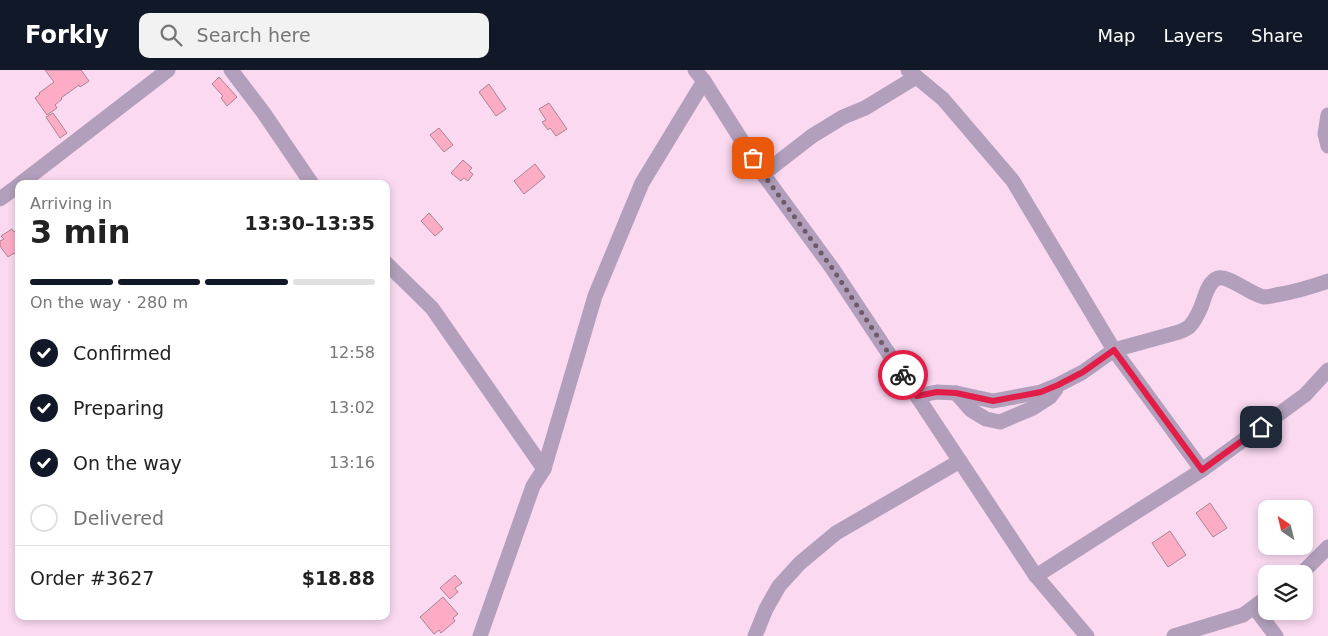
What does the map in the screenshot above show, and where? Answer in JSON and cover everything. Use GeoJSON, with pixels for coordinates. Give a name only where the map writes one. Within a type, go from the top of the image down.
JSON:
{"type":"FeatureCollection","features":[{"type":"Feature","properties":{"kind":"street"},"geometry":{"type":"LineString","coordinates":[[25,180],[168,70]]}},
{"type":"Feature","properties":{"kind":"street"},"geometry":{"type":"LineString","coordinates":[[231,70],[264,112],[309,180]]}},
{"type":"Feature","properties":{"kind":"street"},"geometry":{"type":"LineString","coordinates":[[763,174],[812,136],[843,117],[865,108],[912,73],[943,99],[1013,181],[1114,350],[1202,470]]}},
{"type":"Feature","properties":{"kind":"street"},"geometry":{"type":"LineString","coordinates":[[480,636],[533,486],[544,470],[595,296],[642,183],[699,75],[763,174],[832,268],[1036,576],[1087,636]]}},
{"type":"Feature","properties":{"kind":"street"},"geometry":{"type":"LineString","coordinates":[[1328,115],[1325,134],[1328,146]]}},
{"type":"Feature","properties":{"kind":"street"},"geometry":{"type":"LineString","coordinates":[[0,199],[15,188]]}},
{"type":"Feature","properties":{"kind":"street"},"geometry":{"type":"LineString","coordinates":[[390,267],[432,308],[544,470]]}},
{"type":"Feature","properties":{"kind":"street"},"geometry":{"type":"LineString","coordinates":[[917,396],[937,392],[956,393],[993,401],[1041,392],[1083,372],[1114,350],[1188,328],[1202,306],[1207,290],[1212,282],[1218,278],[1225,278],[1264,297],[1296,291],[1328,281]]}},
{"type":"Feature","properties":{"kind":"street"},"geometry":{"type":"LineString","coordinates":[[1036,576],[1202,470],[1305,395],[1328,370]]}},
{"type":"Feature","properties":{"kind":"street"},"geometry":{"type":"LineString","coordinates":[[956,393],[971,410],[986,420],[1000,422],[1045,401],[1058,385]]}},
{"type":"Feature","properties":{"kind":"street"},"geometry":{"type":"LineString","coordinates":[[755,636],[778,586],[800,563],[836,533],[960,461]]}},
{"type":"Feature","properties":{"kind":"street"},"geometry":{"type":"LineString","coordinates":[[1310,565],[1328,547]]}},
{"type":"Feature","properties":{"kind":"street"},"geometry":{"type":"LineString","coordinates":[[1174,636],[1243,615],[1258,604]]}},
{"type":"Feature","properties":{"kind":"street"},"geometry":{"type":"LineString","coordinates":[[1268,620],[1276,636]]}},
{"type":"Feature","properties":{"kind":"building"},"geometry":{"type":"Polygon","coordinates":[[[45,70],[81,70],[89,81],[80,87],[79,85],[61,98],[55,105],[57,108],[47,115],[35,98],[54,82],[45,70]]]}},
{"type":"Feature","properties":{"kind":"building"},"geometry":{"type":"Polygon","coordinates":[[[219,77],[237,97],[227,106],[221,98],[223,96],[212,84],[219,77]]]}},
{"type":"Feature","properties":{"kind":"building"},"geometry":{"type":"Polygon","coordinates":[[[489,84],[506,109],[496,116],[479,92],[489,84]]]}},
{"type":"Feature","properties":{"kind":"building"},"geometry":{"type":"Polygon","coordinates":[[[549,103],[567,129],[556,136],[542,122],[546,120],[539,109],[549,103]]]}},
{"type":"Feature","properties":{"kind":"building"},"geometry":{"type":"Polygon","coordinates":[[[53,113],[67,133],[60,138],[46,117],[53,113]]]}},
{"type":"Feature","properties":{"kind":"building"},"geometry":{"type":"Polygon","coordinates":[[[439,128],[453,145],[444,152],[430,135],[439,128]]]}},
{"type":"Feature","properties":{"kind":"building"},"geometry":{"type":"Polygon","coordinates":[[[463,160],[472,168],[469,171],[473,174],[468,181],[464,178],[461,181],[451,173],[463,160]]]}},
{"type":"Feature","properties":{"kind":"building"},"geometry":{"type":"Polygon","coordinates":[[[535,164],[545,177],[524,194],[514,181],[535,164]]]}},
{"type":"Feature","properties":{"kind":"building"},"geometry":{"type":"Polygon","coordinates":[[[429,213],[443,229],[435,236],[421,221],[429,213]]]}},
{"type":"Feature","properties":{"kind":"building"},"geometry":{"type":"Polygon","coordinates":[[[12,229],[14,232],[15,254],[8,257],[0,246],[0,241],[4,239],[1,236],[12,229]]]}},
{"type":"Feature","properties":{"kind":"building"},"geometry":{"type":"Polygon","coordinates":[[[1210,503],[1227,528],[1213,537],[1196,513],[1210,503]]]}},
{"type":"Feature","properties":{"kind":"building"},"geometry":{"type":"Polygon","coordinates":[[[1170,531],[1186,555],[1168,567],[1152,543],[1170,531]]]}},
{"type":"Feature","properties":{"kind":"building"},"geometry":{"type":"Polygon","coordinates":[[[455,575],[462,583],[455,588],[458,592],[450,599],[440,588],[455,575]]]}},
{"type":"Feature","properties":{"kind":"building"},"geometry":{"type":"Polygon","coordinates":[[[443,597],[458,614],[453,618],[455,621],[441,633],[439,630],[434,634],[420,617],[443,597]]]}},
{"type":"Feature","properties":{"kind":"way so far"},"geometry":{"type":"LineString","coordinates":[[753,158],[832,268],[903,375]]}},
{"type":"Feature","properties":{"kind":"route"},"geometry":{"type":"LineString","coordinates":[[903,375],[917,396],[937,392],[956,393],[993,401],[1041,392],[1058,385],[1083,372],[1114,350],[1202,470],[1261,427]]}}]}
